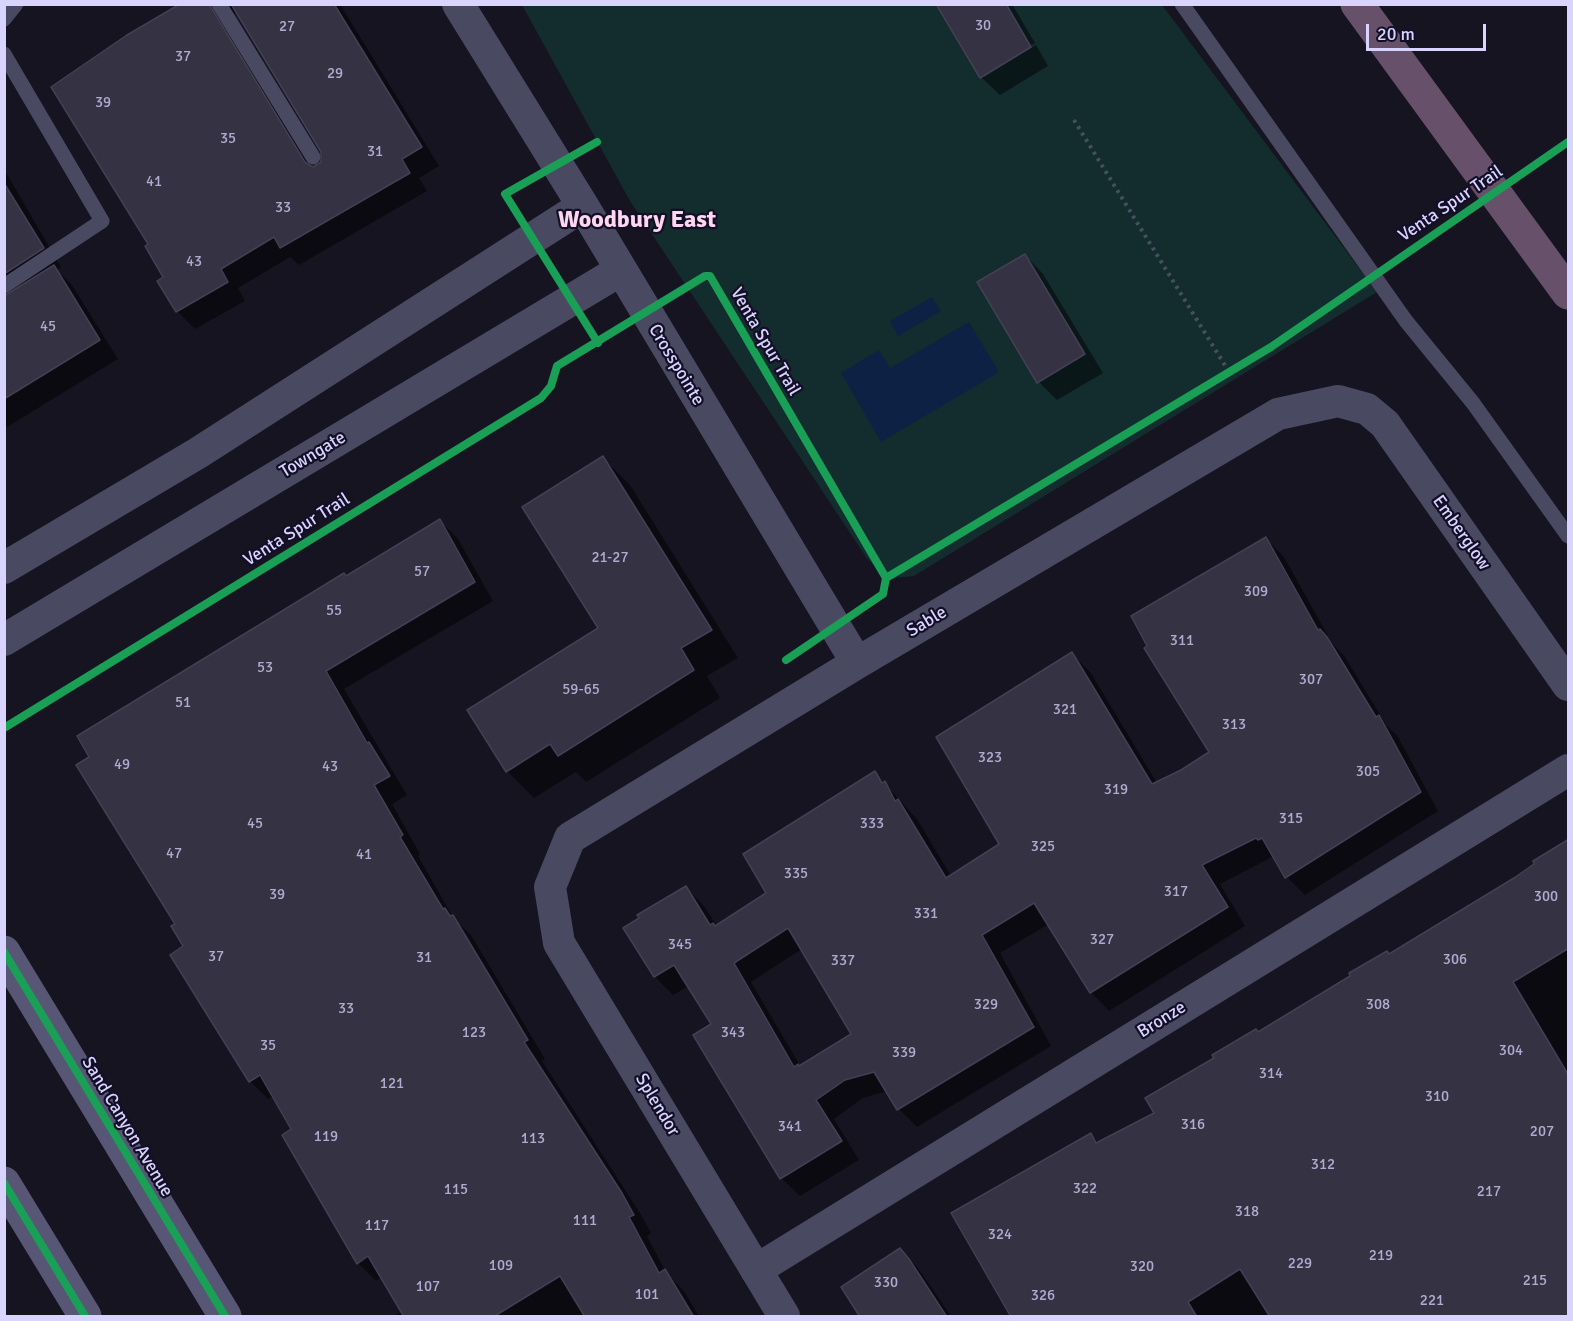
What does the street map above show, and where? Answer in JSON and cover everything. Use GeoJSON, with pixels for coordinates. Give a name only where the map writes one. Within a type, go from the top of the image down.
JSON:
{"type":"FeatureCollection","features":[{"type":"Feature","properties":{"kind":"highway"},"geometry":{"type":"LineString","coordinates":[[1358,4],[1569,293]]}},
{"type":"Feature","properties":{"kind":"main road","name":"Sand Canyon Avenue"},"geometry":{"type":"LineString","coordinates":[[4,952],[225,1317]]}},
{"type":"Feature","properties":{"kind":"main road"},"geometry":{"type":"LineString","coordinates":[[4,1183],[85,1317]]}},
{"type":"Feature","properties":{"kind":"street","name":"Crosspointe"},"geometry":{"type":"LineString","coordinates":[[458,4],[583,206],[857,663]]}},
{"type":"Feature","properties":{"kind":"street"},"geometry":{"type":"LineString","coordinates":[[4,568],[198,453],[583,206]]}},
{"type":"Feature","properties":{"kind":"street","name":"Towngate"},"geometry":{"type":"LineString","coordinates":[[4,640],[621,270]]}},
{"type":"Feature","properties":{"kind":"street","name":"Sable"},"geometry":{"type":"LineString","coordinates":[[550,887],[570,838],[857,663],[1278,414],[1338,401]]}},
{"type":"Feature","properties":{"kind":"street","name":"Emberglow"},"geometry":{"type":"LineString","coordinates":[[1338,401],[1367,410],[1385,424],[1569,685]]}},
{"type":"Feature","properties":{"kind":"street","name":"Bronze"},"geometry":{"type":"LineString","coordinates":[[756,1270],[1569,770]]}},
{"type":"Feature","properties":{"kind":"street","name":"Splendor"},"geometry":{"type":"LineString","coordinates":[[550,887],[559,943],[784,1317]]}},
{"type":"Feature","properties":{"kind":"lane"},"geometry":{"type":"LineString","coordinates":[[4,19],[16,4]]}},
{"type":"Feature","properties":{"kind":"lane"},"geometry":{"type":"LineString","coordinates":[[219,4],[313,157]]}},
{"type":"Feature","properties":{"kind":"lane"},"geometry":{"type":"LineString","coordinates":[[1182,4],[1406,321],[1473,403],[1569,536]]}},
{"type":"Feature","properties":{"kind":"lane"},"geometry":{"type":"LineString","coordinates":[[4,54],[102,221],[4,286]]}},
{"type":"Feature","properties":{"kind":"path"},"geometry":{"type":"LineString","coordinates":[[1074,120],[1229,372]]}},
{"type":"Feature","properties":{"kind":"path"},"geometry":{"type":"LineString","coordinates":[[1219,378],[1239,367]]}},
{"type":"Feature","properties":{"kind":"green space"},"geometry":{"type":"Polygon","coordinates":[[[522,5],[1162,5],[1377,292],[914,576],[893,578],[877,569],[866,557],[630,201],[522,5]]]}},
{"type":"Feature","properties":{"kind":"water"},"geometry":{"type":"Polygon","coordinates":[[[932,297],[941,311],[898,336],[890,321],[932,297]]]}},
{"type":"Feature","properties":{"kind":"water"},"geometry":{"type":"Polygon","coordinates":[[[969,322],[999,372],[881,442],[841,373],[879,350],[890,368],[969,322]]]}},
{"type":"Feature","properties":{"kind":"building"},"geometry":{"type":"Polygon","coordinates":[[[180,4],[209,4],[305,162],[313,167],[321,162],[321,152],[231,4],[334,4],[422,147],[402,159],[410,173],[280,248],[274,237],[221,269],[228,282],[176,312],[157,281],[163,277],[145,246],[148,244],[51,87],[127,35],[180,4]]]}},
{"type":"Feature","properties":{"kind":"building"},"geometry":{"type":"Polygon","coordinates":[[[936,4],[1006,4],[1031,47],[980,78],[936,4]]]}},
{"type":"Feature","properties":{"kind":"building"},"geometry":{"type":"Polygon","coordinates":[[[4,183],[44,248],[4,274],[4,183]]]}},
{"type":"Feature","properties":{"kind":"building"},"geometry":{"type":"Polygon","coordinates":[[[1025,254],[1085,354],[1037,383],[977,282],[1025,254]]]}},
{"type":"Feature","properties":{"kind":"building"},"geometry":{"type":"Polygon","coordinates":[[[54,265],[100,340],[4,399],[4,296],[54,265]]]}},
{"type":"Feature","properties":{"kind":"building"},"geometry":{"type":"Polygon","coordinates":[[[603,456],[712,630],[681,648],[694,670],[558,756],[550,744],[506,772],[467,710],[598,628],[522,507],[603,456]]]}},
{"type":"Feature","properties":{"kind":"building"},"geometry":{"type":"Polygon","coordinates":[[[440,519],[475,582],[326,671],[367,743],[369,742],[390,776],[374,785],[403,835],[400,837],[443,909],[445,908],[450,916],[453,915],[528,1040],[524,1042],[622,1193],[634,1215],[629,1217],[659,1273],[665,1269],[694,1317],[585,1317],[560,1276],[493,1317],[404,1317],[368,1256],[357,1264],[282,1135],[291,1129],[260,1075],[249,1082],[170,955],[183,946],[171,926],[175,924],[76,765],[89,757],[77,736],[344,573],[346,576],[440,519]]]}},
{"type":"Feature","properties":{"kind":"building"},"geometry":{"type":"Polygon","coordinates":[[[1266,537],[1318,630],[1320,629],[1327,637],[1376,717],[1379,715],[1421,792],[1285,878],[1262,838],[1258,840],[1256,838],[1202,865],[1228,907],[1090,993],[1034,903],[982,935],[1034,1027],[897,1110],[874,1072],[845,1080],[816,1100],[842,1141],[780,1179],[693,1035],[711,1024],[674,965],[654,977],[623,928],[639,918],[637,915],[686,886],[710,925],[713,923],[715,926],[766,893],[743,854],[875,771],[882,783],[885,781],[895,801],[898,799],[946,878],[999,844],[936,737],[1072,652],[1152,784],[1181,770],[1209,752],[1144,648],[1147,646],[1131,616],[1266,537]],[[788,928],[734,963],[794,1067],[851,1034],[788,928]]]}},
{"type":"Feature","properties":{"kind":"building"},"geometry":{"type":"Polygon","coordinates":[[[1569,839],[1569,948],[1513,982],[1569,1076],[1569,1317],[1270,1317],[1240,1269],[1188,1302],[1197,1317],[1011,1317],[951,1213],[1091,1133],[1096,1143],[1154,1113],[1145,1098],[1214,1058],[1212,1055],[1256,1029],[1258,1032],[1350,976],[1349,973],[1387,951],[1389,954],[1514,878],[1534,864],[1533,861],[1569,839]]]}},
{"type":"Feature","properties":{"kind":"building"},"geometry":{"type":"Polygon","coordinates":[[[900,1248],[947,1317],[860,1317],[841,1287],[900,1248]]]}},
{"type":"Feature","properties":{"kind":"cycle path"},"geometry":{"type":"LineString","coordinates":[[597,142],[505,194],[598,343]]}},
{"type":"Feature","properties":{"kind":"cycle path","name":"Venta Spur Trail"},"geometry":{"type":"LineString","coordinates":[[4,728],[541,398],[551,386],[557,366],[705,276],[710,276],[886,578],[1271,347],[1568,142]]}},
{"type":"Feature","properties":{"kind":"cycle path"},"geometry":{"type":"LineString","coordinates":[[786,660],[883,594],[886,578]]}},
{"type":"Feature","properties":{"kind":"cycle path"},"geometry":{"type":"LineString","coordinates":[[4,952],[225,1316]]}},
{"type":"Feature","properties":{"kind":"cycle path"},"geometry":{"type":"LineString","coordinates":[[4,1183],[85,1316]]}},
{"type":"Feature","properties":{"kind":"district","name":"Woodbury East"},"geometry":{"type":"Point","coordinates":[637,221]}}]}
